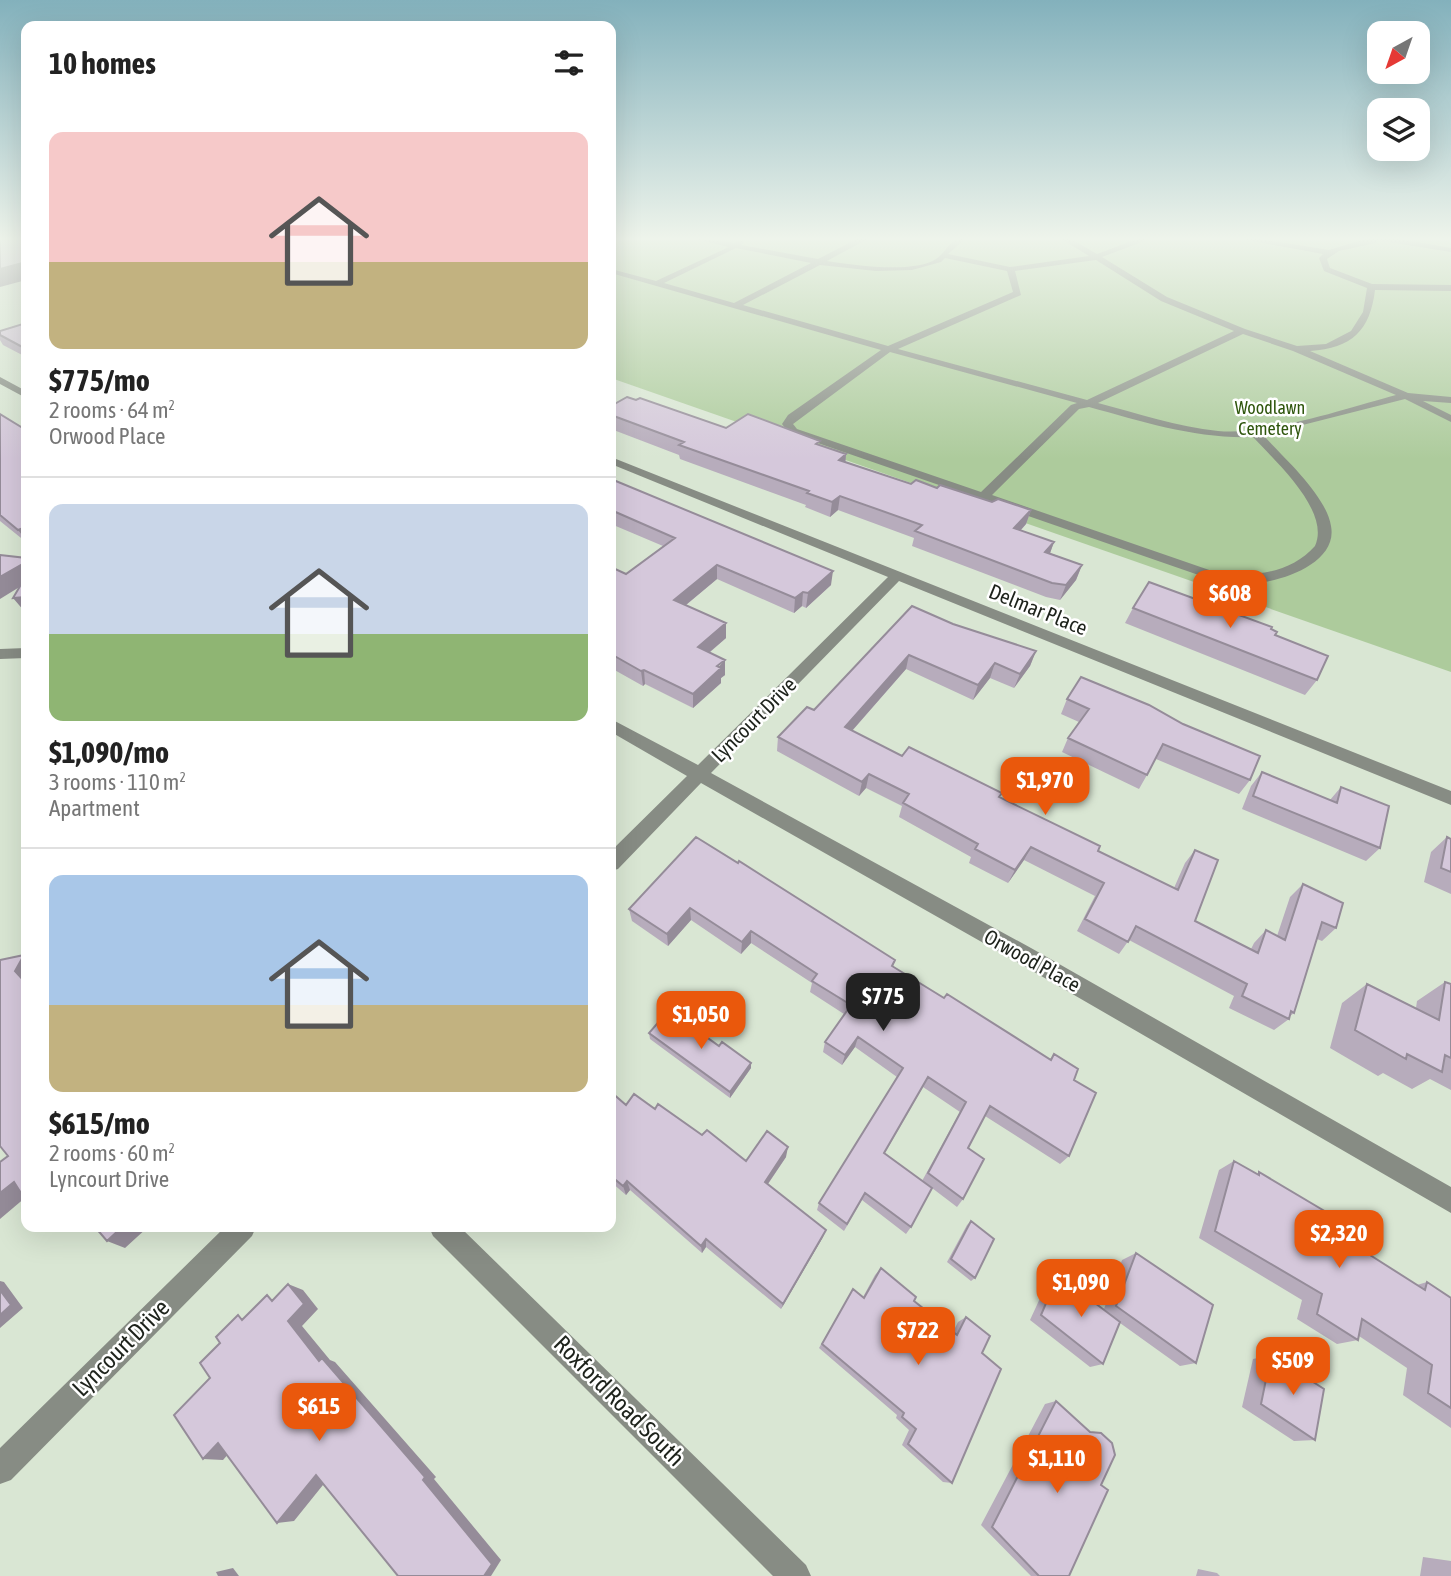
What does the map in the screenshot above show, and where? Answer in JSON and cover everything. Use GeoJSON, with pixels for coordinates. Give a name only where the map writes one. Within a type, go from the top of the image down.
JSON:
{"type":"FeatureCollection","features":[{"type":"Feature","properties":{"kind":"street"},"geometry":{"type":"LineString","coordinates":[[755,312],[1088,404],[1219,435],[1256,434],[1405,396],[1451,400]]}},
{"type":"Feature","properties":{"kind":"street"},"geometry":{"type":"LineString","coordinates":[[975,312],[889,349],[792,417],[787,424],[793,431],[983,497],[1213,576],[1241,580],[1271,579],[1317,555],[1327,529],[1316,503],[1256,434]]}},
{"type":"Feature","properties":{"kind":"street"},"geometry":{"type":"LineString","coordinates":[[1195,312],[1296,349],[1451,418]]}},
{"type":"Feature","properties":{"kind":"street"},"geometry":{"type":"LineString","coordinates":[[1296,349],[1326,349],[1335,346],[1357,330],[1367,312]]}},
{"type":"Feature","properties":{"kind":"street"},"geometry":{"type":"LineString","coordinates":[[983,497],[1075,407],[1088,404],[1242,331]]}},
{"type":"Feature","properties":{"kind":"street"},"geometry":{"type":"LineString","coordinates":[[1335,346],[1339,358],[1351,372]]}},
{"type":"Feature","properties":{"kind":"street"},"geometry":{"type":"LineString","coordinates":[[0,380],[21,392]]}},
{"type":"Feature","properties":{"kind":"street","name":"Delmar Place"},"geometry":{"type":"LineString","coordinates":[[616,462],[1451,798]]}},
{"type":"Feature","properties":{"kind":"street","name":"Lyncourt Drive"},"geometry":{"type":"LineString","coordinates":[[616,858],[897,576]]}},
{"type":"Feature","properties":{"kind":"street"},"geometry":{"type":"LineString","coordinates":[[0,654],[21,653]]}},
{"type":"Feature","properties":{"kind":"street","name":"Orwood Place"},"geometry":{"type":"LineString","coordinates":[[616,728],[1024,955],[1451,1200]]}},
{"type":"Feature","properties":{"kind":"street","name":"Lyncourt Drive"},"geometry":{"type":"LineString","coordinates":[[0,1469],[238,1232]]}},
{"type":"Feature","properties":{"kind":"street","name":"Roxford Road South"},"geometry":{"type":"LineString","coordinates":[[447,1232],[795,1576]]}},
{"type":"Feature","properties":{"kind":"green space","name":"Woodlawn Cemetery"},"geometry":{"type":"Polygon","coordinates":[[[616,312],[1451,312],[1451,672],[616,380],[616,312]]]}},
{"type":"Feature","properties":{"kind":"building"},"geometry":{"type":"Polygon","coordinates":[[[21,325],[21,346],[0,335],[0,331],[21,325]]]}},
{"type":"Feature","properties":{"kind":"building"},"geometry":{"type":"Polygon","coordinates":[[[627,397],[636,400],[640,398],[726,428],[748,414],[820,441],[816,444],[846,454],[839,460],[911,484],[916,480],[937,488],[940,485],[992,502],[998,499],[1031,510],[1014,528],[1054,542],[1045,552],[1082,565],[1066,585],[1052,583],[915,531],[922,525],[840,496],[832,502],[807,493],[809,491],[679,445],[684,442],[616,417],[616,403],[627,397]]]}},
{"type":"Feature","properties":{"kind":"building"},"geometry":{"type":"Polygon","coordinates":[[[0,414],[21,427],[21,529],[18,530],[0,515],[0,414]]]}},
{"type":"Feature","properties":{"kind":"building"},"geometry":{"type":"Polygon","coordinates":[[[616,481],[833,571],[808,593],[803,592],[795,598],[717,565],[674,600],[726,623],[698,647],[725,660],[717,666],[721,668],[693,694],[616,657],[616,569],[626,574],[675,538],[616,512],[616,481]]]}},
{"type":"Feature","properties":{"kind":"building"},"geometry":{"type":"Polygon","coordinates":[[[0,555],[21,557],[21,565],[0,577],[0,555]]]}},
{"type":"Feature","properties":{"kind":"building"},"geometry":{"type":"Polygon","coordinates":[[[1149,582],[1272,627],[1271,629],[1277,632],[1275,635],[1328,656],[1317,680],[1133,608],[1149,582]]]}},
{"type":"Feature","properties":{"kind":"building"},"geometry":{"type":"Polygon","coordinates":[[[21,584],[21,597],[13,598],[21,584]]]}},
{"type":"Feature","properties":{"kind":"building"},"geometry":{"type":"Polygon","coordinates":[[[912,606],[953,624],[1036,651],[1020,674],[995,663],[978,685],[909,655],[845,727],[902,756],[909,747],[1002,793],[999,797],[1100,846],[1098,851],[1178,890],[1195,850],[1218,860],[1195,921],[1258,953],[1266,930],[1285,940],[1303,884],[1343,903],[1336,928],[1322,922],[1294,1013],[1291,1011],[1289,1019],[1242,996],[1247,984],[1136,926],[1128,942],[1085,919],[1104,883],[1031,847],[1015,870],[975,849],[978,844],[903,803],[909,794],[869,774],[862,782],[778,737],[807,707],[814,710],[912,606]]]}},
{"type":"Feature","properties":{"kind":"building"},"geometry":{"type":"Polygon","coordinates":[[[1081,677],[1260,756],[1250,780],[1163,744],[1147,775],[1068,738],[1089,709],[1067,699],[1081,677]]]}},
{"type":"Feature","properties":{"kind":"building"},"geometry":{"type":"Polygon","coordinates":[[[1262,772],[1337,803],[1341,787],[1389,806],[1380,848],[1253,796],[1262,772]]]}},
{"type":"Feature","properties":{"kind":"building"},"geometry":{"type":"Polygon","coordinates":[[[696,837],[738,863],[739,861],[895,960],[892,966],[944,998],[947,994],[1051,1060],[1054,1054],[1078,1069],[1074,1080],[1096,1093],[1069,1156],[990,1106],[968,1148],[984,1159],[963,1199],[928,1173],[966,1102],[928,1077],[884,1153],[932,1188],[911,1227],[865,1193],[847,1224],[819,1203],[903,1068],[858,1037],[845,1055],[825,1042],[851,1005],[812,981],[817,974],[751,931],[742,942],[690,908],[667,934],[629,909],[696,837]]]}},
{"type":"Feature","properties":{"kind":"building"},"geometry":{"type":"Polygon","coordinates":[[[1447,837],[1451,839],[1451,872],[1441,868],[1447,837]]]}},
{"type":"Feature","properties":{"kind":"building"},"geometry":{"type":"Polygon","coordinates":[[[21,956],[15,971],[21,978],[21,1193],[14,1182],[0,1193],[0,1162],[8,1156],[0,1146],[0,960],[21,956]]]}},
{"type":"Feature","properties":{"kind":"building"},"geometry":{"type":"Polygon","coordinates":[[[1445,982],[1451,984],[1451,1058],[1445,1055],[1442,1072],[1407,1054],[1406,1059],[1355,1030],[1367,984],[1439,1020],[1445,982]]]}},
{"type":"Feature","properties":{"kind":"building"},"geometry":{"type":"Polygon","coordinates":[[[669,1010],[719,1046],[722,1042],[751,1063],[730,1092],[649,1033],[669,1010]]]}},
{"type":"Feature","properties":{"kind":"building"},"geometry":{"type":"Polygon","coordinates":[[[634,1094],[655,1109],[658,1104],[702,1135],[707,1130],[746,1161],[767,1131],[788,1147],[765,1182],[826,1230],[783,1304],[706,1239],[701,1246],[627,1181],[623,1186],[616,1180],[616,1096],[626,1105],[634,1094]]]}},
{"type":"Feature","properties":{"kind":"building"},"geometry":{"type":"Polygon","coordinates":[[[1234,1161],[1259,1175],[1259,1172],[1370,1238],[1370,1255],[1425,1290],[1427,1282],[1451,1298],[1451,1408],[1428,1393],[1432,1365],[1362,1319],[1358,1340],[1317,1314],[1322,1294],[1215,1231],[1234,1161]]]}},
{"type":"Feature","properties":{"kind":"building"},"geometry":{"type":"Polygon","coordinates":[[[971,1221],[994,1239],[975,1278],[951,1259],[971,1221]]]}},
{"type":"Feature","properties":{"kind":"building"},"geometry":{"type":"Polygon","coordinates":[[[99,1232],[117,1232],[107,1241],[99,1232]]]}},
{"type":"Feature","properties":{"kind":"building"},"geometry":{"type":"Polygon","coordinates":[[[1136,1253],[1213,1305],[1196,1363],[1116,1306],[1136,1253]]]}},
{"type":"Feature","properties":{"kind":"building"},"geometry":{"type":"Polygon","coordinates":[[[881,1268],[916,1297],[914,1301],[957,1335],[966,1317],[990,1336],[982,1353],[1001,1369],[952,1483],[908,1444],[916,1429],[902,1417],[904,1413],[822,1344],[853,1289],[864,1298],[881,1268]]]}},
{"type":"Feature","properties":{"kind":"building"},"geometry":{"type":"Polygon","coordinates":[[[1058,1275],[1120,1322],[1103,1364],[1041,1315],[1058,1275]]]}},
{"type":"Feature","properties":{"kind":"building"},"geometry":{"type":"Polygon","coordinates":[[[288,1284],[304,1304],[288,1321],[319,1361],[322,1358],[425,1477],[423,1480],[492,1564],[484,1576],[398,1576],[316,1475],[277,1523],[218,1443],[203,1459],[174,1415],[210,1378],[200,1363],[220,1343],[216,1337],[238,1315],[242,1320],[267,1295],[272,1301],[288,1284]]]}},
{"type":"Feature","properties":{"kind":"building"},"geometry":{"type":"Polygon","coordinates":[[[0,1290],[11,1305],[0,1315],[0,1290]]]}},
{"type":"Feature","properties":{"kind":"building"},"geometry":{"type":"Polygon","coordinates":[[[1271,1355],[1324,1389],[1315,1440],[1261,1404],[1271,1355]]]}},
{"type":"Feature","properties":{"kind":"building"},"geometry":{"type":"Polygon","coordinates":[[[1056,1401],[1090,1432],[1101,1433],[1112,1443],[1115,1455],[1101,1485],[1108,1490],[1069,1576],[1039,1576],[992,1527],[1056,1401]]]}}]}
